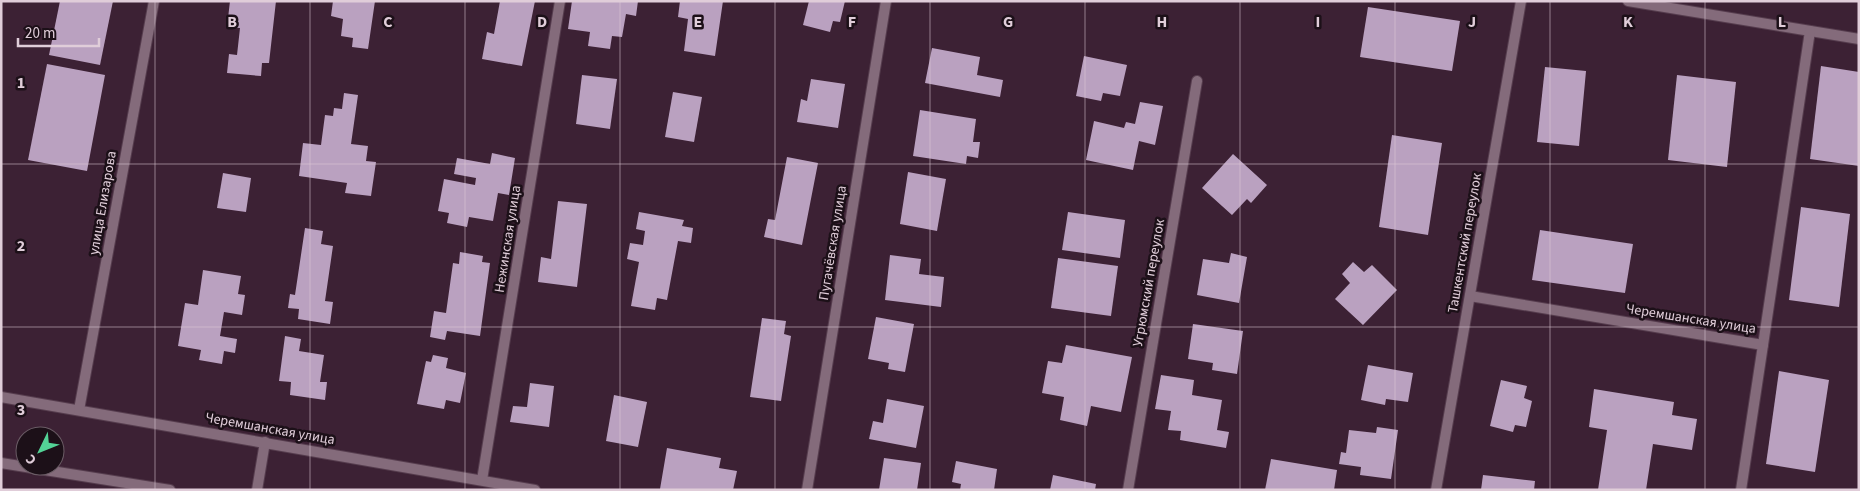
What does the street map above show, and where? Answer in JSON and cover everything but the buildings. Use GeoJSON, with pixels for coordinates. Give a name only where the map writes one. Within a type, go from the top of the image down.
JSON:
{"type":"FeatureCollection","features":[{"type":"Feature","properties":{"kind":"street","name":"улица Елизарова"},"geometry":{"type":"LineString","coordinates":[[79,410],[154,1]]}},
{"type":"Feature","properties":{"kind":"street","name":"Нежинская улица"},"geometry":{"type":"LineString","coordinates":[[482,480],[560,1]]}},
{"type":"Feature","properties":{"kind":"street","name":"Пугачёвская улица"},"geometry":{"type":"LineString","coordinates":[[807,490],[886,1]]}},
{"type":"Feature","properties":{"kind":"street","name":"Ташкентский переулок"},"geometry":{"type":"LineString","coordinates":[[1436,490],[1521,1]]}},
{"type":"Feature","properties":{"kind":"street"},"geometry":{"type":"LineString","coordinates":[[1628,1],[1859,39]]}},
{"type":"Feature","properties":{"kind":"street"},"geometry":{"type":"LineString","coordinates":[[1763,345],[1810,31]]}},
{"type":"Feature","properties":{"kind":"street","name":"Угрюмский переулок"},"geometry":{"type":"LineString","coordinates":[[1128,490],[1197,81]]}},
{"type":"Feature","properties":{"kind":"street","name":"Черемшанская улица"},"geometry":{"type":"LineString","coordinates":[[1470,296],[1763,345],[1741,490]]}},
{"type":"Feature","properties":{"kind":"street","name":"Черемшанская улица"},"geometry":{"type":"LineString","coordinates":[[1,397],[535,490]]}},
{"type":"Feature","properties":{"kind":"street"},"geometry":{"type":"LineString","coordinates":[[258,490],[265,442]]}},
{"type":"Feature","properties":{"kind":"street"},"geometry":{"type":"LineString","coordinates":[[1,463],[170,490]]}}]}
